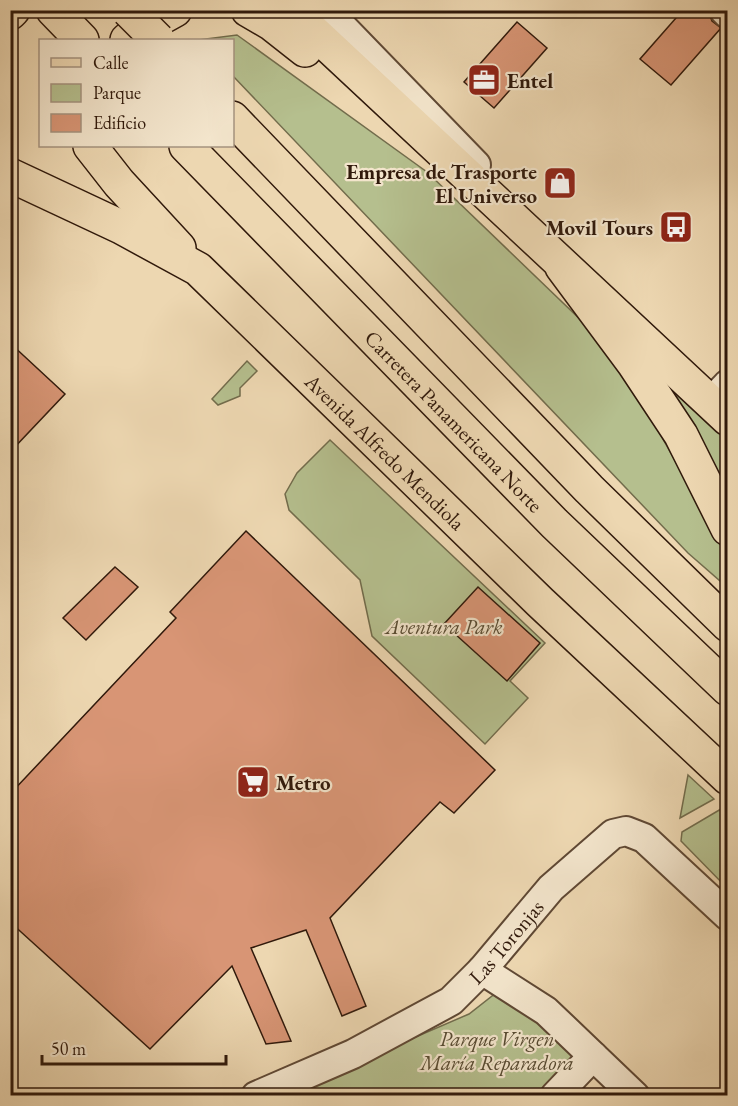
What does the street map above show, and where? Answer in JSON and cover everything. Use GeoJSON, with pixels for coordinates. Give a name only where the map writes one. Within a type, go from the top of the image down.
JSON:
{"type":"FeatureCollection","features":[{"type":"Feature","properties":{"kind":"main road"},"geometry":{"type":"LineString","coordinates":[[53,10],[81,39]]}},
{"type":"Feature","properties":{"kind":"main road"},"geometry":{"type":"LineString","coordinates":[[128,10],[157,39]]}},
{"type":"Feature","properties":{"kind":"main road"},"geometry":{"type":"LineString","coordinates":[[128,39],[139,30],[175,10]]}},
{"type":"Feature","properties":{"kind":"main road"},"geometry":{"type":"LineString","coordinates":[[248,10],[272,24],[459,168]]}},
{"type":"Feature","properties":{"kind":"main road"},"geometry":{"type":"LineString","coordinates":[[290,10],[562,267],[722,402]]}},
{"type":"Feature","properties":{"kind":"main road"},"geometry":{"type":"LineString","coordinates":[[234,120],[589,489],[728,625]]}},
{"type":"Feature","properties":{"kind":"main road"},"geometry":{"type":"LineString","coordinates":[[91,147],[119,183],[198,269]]}},
{"type":"Feature","properties":{"kind":"main road","name":"Carretera Panamericana Norte"},"geometry":{"type":"LineString","coordinates":[[187,147],[554,523],[728,689]]}},
{"type":"Feature","properties":{"kind":"main road","name":"Avenida Alfredo Mendiola"},"geometry":{"type":"LineString","coordinates":[[10,175],[153,243],[198,269],[531,593],[728,778]]}},
{"type":"Feature","properties":{"kind":"main road"},"geometry":{"type":"LineString","coordinates":[[10,182],[54,196]]}},
{"type":"Feature","properties":{"kind":"main road"},"geometry":{"type":"LineString","coordinates":[[562,267],[634,364],[681,435],[728,529]]}},
{"type":"Feature","properties":{"kind":"street"},"geometry":{"type":"LineString","coordinates":[[327,10],[491,182],[562,267]]}},
{"type":"Feature","properties":{"kind":"street"},"geometry":{"type":"LineString","coordinates":[[724,10],[728,14]]}},
{"type":"Feature","properties":{"kind":"street","name":"Las Toronjas"},"geometry":{"type":"LineString","coordinates":[[256,1095],[353,1054],[451,1001],[482,970],[551,888],[613,834],[626,831],[644,838],[728,916]]}},
{"type":"Feature","properties":{"kind":"street"},"geometry":{"type":"LineString","coordinates":[[482,970],[546,1011],[635,1095]]}},
{"type":"Feature","properties":{"kind":"street"},"geometry":{"type":"LineString","coordinates":[[555,1095],[593,1056]]}},
{"type":"Feature","properties":{"kind":"green space"},"geometry":{"type":"Polygon","coordinates":[[[237,35],[427,172],[615,353],[727,554],[727,587],[688,553],[234,77],[234,39],[206,39],[237,35]]]}},
{"type":"Feature","properties":{"kind":"green space"},"geometry":{"type":"Polygon","coordinates":[[[627,345],[727,438],[727,510],[627,345]]]}},
{"type":"Feature","properties":{"kind":"green space"},"geometry":{"type":"Polygon","coordinates":[[[247,361],[257,371],[240,388],[240,396],[218,405],[212,399],[247,361]]]}},
{"type":"Feature","properties":{"kind":"green space","name":"Aventura Park"},"geometry":{"type":"Polygon","coordinates":[[[330,440],[545,643],[510,681],[528,698],[485,744],[372,636],[360,580],[289,510],[285,494],[297,473],[330,440]]]}},
{"type":"Feature","properties":{"kind":"green space"},"geometry":{"type":"Polygon","coordinates":[[[688,775],[714,799],[680,818],[688,775]]]}},
{"type":"Feature","properties":{"kind":"green space"},"geometry":{"type":"Polygon","coordinates":[[[721,809],[727,814],[727,888],[681,841],[682,832],[721,809]]]}},
{"type":"Feature","properties":{"kind":"green space","name":"Parque Virgen María Reparadora"},"geometry":{"type":"Polygon","coordinates":[[[501,989],[578,1059],[543,1095],[279,1096],[469,1014],[501,989]]]}},
{"type":"Feature","properties":{"kind":"building"},"geometry":{"type":"Polygon","coordinates":[[[683,10],[708,10],[712,21],[721,28],[671,85],[640,59],[683,10]]]}},
{"type":"Feature","properties":{"kind":"building"},"geometry":{"type":"Polygon","coordinates":[[[517,22],[547,48],[494,108],[464,82],[517,22]]]}},
{"type":"Feature","properties":{"kind":"building"},"geometry":{"type":"Polygon","coordinates":[[[10,343],[65,394],[10,452],[10,343]]]}},
{"type":"Feature","properties":{"kind":"building","name":"Metro"},"geometry":{"type":"Polygon","coordinates":[[[246,531],[495,770],[454,813],[440,802],[330,918],[366,1006],[342,1016],[306,930],[251,948],[291,1041],[266,1044],[232,966],[150,1049],[10,922],[10,794],[176,618],[170,612],[246,531]]]}},
{"type":"Feature","properties":{"kind":"building"},"geometry":{"type":"Polygon","coordinates":[[[115,567],[138,587],[86,640],[63,618],[115,567]]]}},
{"type":"Feature","properties":{"kind":"building"},"geometry":{"type":"Polygon","coordinates":[[[478,587],[540,643],[507,681],[444,624],[478,587]]]}},
{"type":"Feature","properties":{"kind":"place","name":"Entel"},"geometry":{"type":"Point","coordinates":[484,80]}},
{"type":"Feature","properties":{"kind":"place","name":"Empresa de Trasporte El Universo"},"geometry":{"type":"Point","coordinates":[560,183]}},
{"type":"Feature","properties":{"kind":"place","name":"Movil Tours"},"geometry":{"type":"Point","coordinates":[676,227]}},
{"type":"Feature","properties":{"kind":"place","name":"Metro"},"geometry":{"type":"Point","coordinates":[253,782]}}]}
